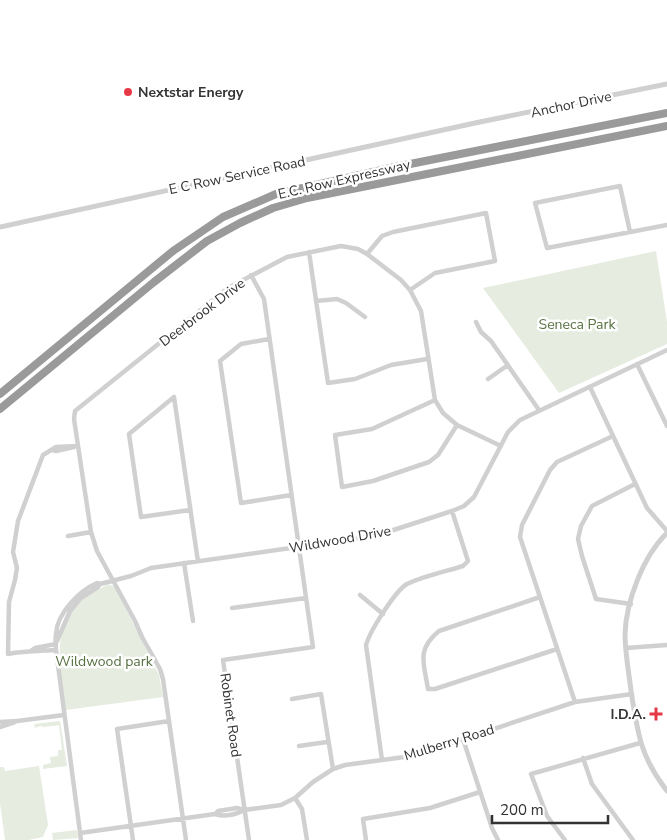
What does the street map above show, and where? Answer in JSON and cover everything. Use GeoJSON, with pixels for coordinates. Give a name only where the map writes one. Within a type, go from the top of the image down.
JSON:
{"type":"FeatureCollection","features":[{"type":"Feature","properties":{"kind":"highway","name":"E.C. Row Expressway"},"geometry":{"type":"LineString","coordinates":[[0,394],[173,251],[223,217],[276,194],[395,167],[667,113]]}},
{"type":"Feature","properties":{"kind":"highway","name":"E.C. Row Expressway"},"geometry":{"type":"LineString","coordinates":[[0,409],[154,282],[207,241],[273,208],[307,198],[667,126]]}},
{"type":"Feature","properties":{"kind":"street","name":"Anchor Drive"},"geometry":{"type":"LineString","coordinates":[[475,124],[667,84]]}},
{"type":"Feature","properties":{"kind":"street","name":"E C Row Service Road"},"geometry":{"type":"LineString","coordinates":[[0,227],[475,124]]}},
{"type":"Feature","properties":{"kind":"street"},"geometry":{"type":"LineString","coordinates":[[630,232],[620,186],[536,203],[547,248],[630,232],[667,224]]}},
{"type":"Feature","properties":{"kind":"street"},"geometry":{"type":"LineString","coordinates":[[367,254],[382,236],[393,232],[486,213],[495,261],[435,273],[410,290]]}},
{"type":"Feature","properties":{"kind":"street","name":"Deerbrook Drive"},"geometry":{"type":"LineString","coordinates":[[78,446],[74,419],[75,411],[228,288],[287,257],[341,246],[358,249],[367,254],[401,280],[410,290],[421,311],[427,359],[435,400],[443,413],[457,424],[501,446]]}},
{"type":"Feature","properties":{"kind":"street"},"geometry":{"type":"LineString","coordinates":[[309,252],[328,383],[355,379],[391,364],[427,359]]}},
{"type":"Feature","properties":{"kind":"street","name":"Robinet Road"},"geometry":{"type":"LineString","coordinates":[[248,840],[223,660],[313,647],[264,300],[251,275]]}},
{"type":"Feature","properties":{"kind":"street"},"geometry":{"type":"LineString","coordinates":[[316,301],[337,298],[365,317]]}},
{"type":"Feature","properties":{"kind":"street"},"geometry":{"type":"LineString","coordinates":[[476,322],[481,332],[491,341],[539,410]]}},
{"type":"Feature","properties":{"kind":"street"},"geometry":{"type":"LineString","coordinates":[[269,339],[240,344],[220,361],[241,503],[291,495]]}},
{"type":"Feature","properties":{"kind":"street","name":"Wildwood Drive"},"geometry":{"type":"LineString","coordinates":[[56,645],[70,611],[81,598],[100,584],[131,576],[151,568],[376,536],[464,506],[474,497],[508,432],[520,420],[667,350]]}},
{"type":"Feature","properties":{"kind":"street"},"geometry":{"type":"LineString","coordinates":[[637,364],[667,426]]}},
{"type":"Feature","properties":{"kind":"street"},"geometry":{"type":"LineString","coordinates":[[488,379],[508,365]]}},
{"type":"Feature","properties":{"kind":"street"},"geometry":{"type":"LineString","coordinates":[[590,386],[647,508],[667,532],[646,561],[635,587],[625,634],[640,743],[650,767],[667,791]]}},
{"type":"Feature","properties":{"kind":"street"},"geometry":{"type":"LineString","coordinates":[[190,510],[141,517],[129,434],[174,397],[198,561]]}},
{"type":"Feature","properties":{"kind":"street"},"geometry":{"type":"LineString","coordinates":[[435,400],[372,429],[335,434],[342,487],[373,481],[429,462],[438,454],[457,424]]}},
{"type":"Feature","properties":{"kind":"street"},"geometry":{"type":"LineString","coordinates":[[660,412],[667,409]]}},
{"type":"Feature","properties":{"kind":"street"},"geometry":{"type":"LineString","coordinates":[[575,702],[520,537],[522,525],[550,470],[557,462],[613,436]]}},
{"type":"Feature","properties":{"kind":"street"},"geometry":{"type":"LineString","coordinates":[[81,840],[56,645],[36,652],[32,650],[8,654],[9,602],[15,580],[16,568],[13,552],[18,521],[43,455],[52,450],[56,451],[78,446],[91,532],[97,551],[160,669],[163,679],[186,840]]}},
{"type":"Feature","properties":{"kind":"street"},"geometry":{"type":"LineString","coordinates":[[631,604],[596,599],[578,539],[581,526],[592,506],[635,484]]}},
{"type":"Feature","properties":{"kind":"street"},"geometry":{"type":"LineString","coordinates":[[382,760],[366,645],[369,635],[383,614],[406,585],[463,566],[468,561],[452,511]]}},
{"type":"Feature","properties":{"kind":"street"},"geometry":{"type":"LineString","coordinates":[[68,536],[91,532]]}},
{"type":"Feature","properties":{"kind":"street"},"geometry":{"type":"LineString","coordinates":[[184,563],[193,621]]}},
{"type":"Feature","properties":{"kind":"street"},"geometry":{"type":"LineString","coordinates":[[360,595],[383,614]]}},
{"type":"Feature","properties":{"kind":"street"},"geometry":{"type":"LineString","coordinates":[[540,597],[438,631],[430,638],[425,646],[423,655],[428,689],[435,689],[557,649]]}},
{"type":"Feature","properties":{"kind":"street"},"geometry":{"type":"LineString","coordinates":[[232,608],[306,598]]}},
{"type":"Feature","properties":{"kind":"street"},"geometry":{"type":"LineString","coordinates":[[626,648],[667,645]]}},
{"type":"Feature","properties":{"kind":"street"},"geometry":{"type":"LineString","coordinates":[[292,699],[321,694],[332,769]]}},
{"type":"Feature","properties":{"kind":"street","name":"Mulberry Road"},"geometry":{"type":"LineString","coordinates":[[80,833],[215,814],[220,816],[281,804],[295,798],[332,769],[345,765],[412,756],[575,702],[632,694]]}},
{"type":"Feature","properties":{"kind":"street"},"geometry":{"type":"LineString","coordinates":[[0,722],[64,715]]}},
{"type":"Feature","properties":{"kind":"street"},"geometry":{"type":"LineString","coordinates":[[0,727],[17,721]]}},
{"type":"Feature","properties":{"kind":"street"},"geometry":{"type":"LineString","coordinates":[[133,840],[117,729],[169,721]]}},
{"type":"Feature","properties":{"kind":"street"},"geometry":{"type":"LineString","coordinates":[[462,739],[498,840]]}},
{"type":"Feature","properties":{"kind":"street"},"geometry":{"type":"LineString","coordinates":[[299,746],[327,742]]}},
{"type":"Feature","properties":{"kind":"street"},"geometry":{"type":"LineString","coordinates":[[565,840],[547,816],[531,774],[640,743]]}},
{"type":"Feature","properties":{"kind":"street"},"geometry":{"type":"LineString","coordinates":[[583,758],[592,784],[633,840]]}},
{"type":"Feature","properties":{"kind":"street"},"geometry":{"type":"LineString","coordinates":[[366,840],[363,818],[430,808],[480,792]]}},
{"type":"Feature","properties":{"kind":"street"},"geometry":{"type":"LineString","coordinates":[[295,798],[302,809],[307,840]]}},
{"type":"Feature","properties":{"kind":"green space","name":"Seneca Park"},"geometry":{"type":"Polygon","coordinates":[[[656,251],[667,322],[667,344],[559,393],[483,288],[656,251]]]}},
{"type":"Feature","properties":{"kind":"green space","name":"Wildwood park"},"geometry":{"type":"Polygon","coordinates":[[[108,584],[115,587],[159,675],[163,697],[66,710],[60,645],[66,620],[81,601],[108,584]]]}},
{"type":"Feature","properties":{"kind":"green space"},"geometry":{"type":"Polygon","coordinates":[[[60,721],[67,766],[43,769],[43,765],[51,763],[50,757],[58,756],[58,750],[62,750],[59,725],[35,728],[34,724],[60,721]]]}},
{"type":"Feature","properties":{"kind":"green space"},"geometry":{"type":"Polygon","coordinates":[[[39,766],[48,825],[43,837],[29,840],[5,840],[0,803],[0,767],[4,767],[5,771],[39,766]]]}},
{"type":"Feature","properties":{"kind":"green space"},"geometry":{"type":"Polygon","coordinates":[[[77,830],[78,838],[53,840],[52,833],[77,830]]]}},
{"type":"Feature","properties":{"kind":"place","name":"Nextstar Energy"},"geometry":{"type":"Point","coordinates":[128,92]}},
{"type":"Feature","properties":{"kind":"place","name":"I.D.A."},"geometry":{"type":"Point","coordinates":[656,714]}}]}
